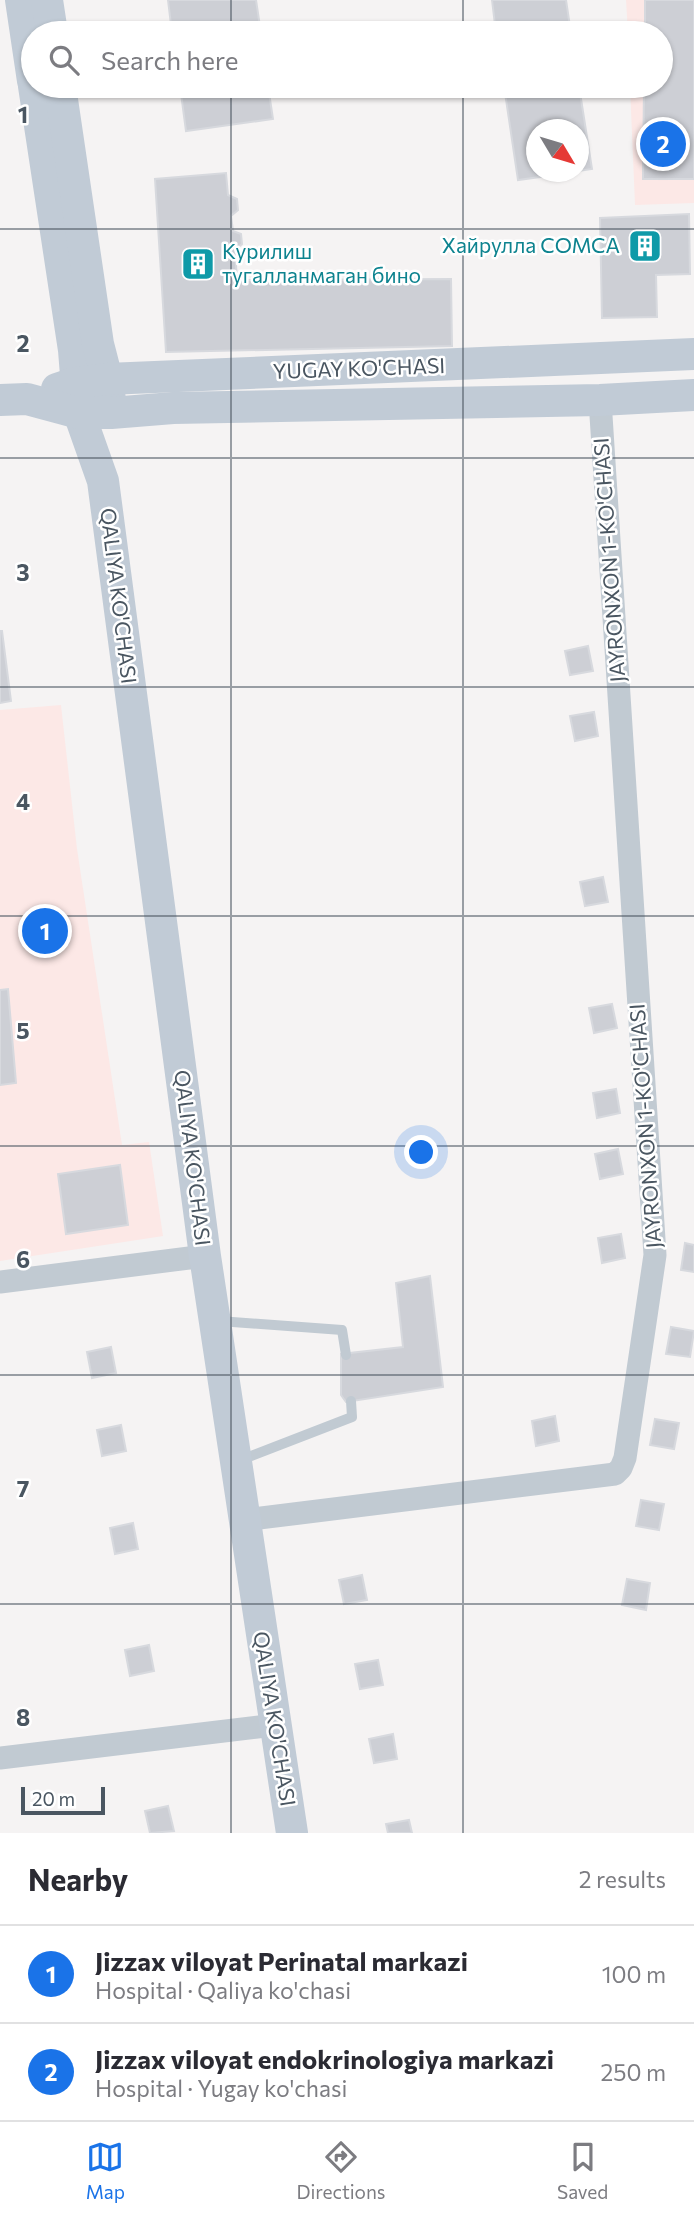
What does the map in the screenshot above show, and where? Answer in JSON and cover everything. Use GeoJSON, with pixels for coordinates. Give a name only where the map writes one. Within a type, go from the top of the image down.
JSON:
{"type":"FeatureCollection","features":[{"type":"Feature","properties":{"kind":"main road","name":"QALIYA KO'CHASI"},"geometry":{"type":"LineString","coordinates":[[21,0],[24,21]]}},
{"type":"Feature","properties":{"kind":"main road"},"geometry":{"type":"LineString","coordinates":[[47,0],[50,21]]}},
{"type":"Feature","properties":{"kind":"main road","name":"QALIYA KO'CHASI"},"geometry":{"type":"LineString","coordinates":[[36,98],[74,350],[77,398],[103,481],[205,1256],[292,1833]]}},
{"type":"Feature","properties":{"kind":"main road","name":"QALIYA KO'CHASI"},"geometry":{"type":"LineString","coordinates":[[62,98],[98,344],[107,379],[111,413],[103,481]]}},
{"type":"Feature","properties":{"kind":"main road","name":"YUGAY KO'CHASI"},"geometry":{"type":"LineString","coordinates":[[77,398],[107,379],[694,354]]}},
{"type":"Feature","properties":{"kind":"main road","name":"YUGAY KO'CHASI"},"geometry":{"type":"LineString","coordinates":[[13,400],[77,398],[111,413],[173,408],[694,396]]}},
{"type":"Feature","properties":{"kind":"street","name":"JAYRONXON 1-KO'CHASI"},"geometry":{"type":"LineString","coordinates":[[244,1520],[615,1474],[625,1458],[655,1255],[600,400]]}},
{"type":"Feature","properties":{"kind":"street"},"geometry":{"type":"LineString","coordinates":[[0,1282],[205,1256]]}},
{"type":"Feature","properties":{"kind":"street"},"geometry":{"type":"LineString","coordinates":[[0,1758],[275,1725]]}},
{"type":"Feature","properties":{"kind":"lane"},"geometry":{"type":"LineString","coordinates":[[215,1321],[342,1331],[346,1354]]}},
{"type":"Feature","properties":{"kind":"lane"},"geometry":{"type":"LineString","coordinates":[[236,1462],[352,1417],[351,1401]]}},
{"type":"Feature","properties":{"kind":"shaded area"},"geometry":{"type":"Polygon","coordinates":[[[626,0],[694,0],[694,203],[635,205],[631,98],[673,98],[673,21],[627,21],[626,0]]]}},
{"type":"Feature","properties":{"kind":"shaded area"},"geometry":{"type":"Polygon","coordinates":[[[61,705],[77,849],[122,1145],[149,1142],[163,1236],[0,1261],[0,710],[61,705]]]}},
{"type":"Feature","properties":{"kind":"building"},"geometry":{"type":"Polygon","coordinates":[[[168,0],[256,0],[259,21],[171,21],[168,0]]]}},
{"type":"Feature","properties":{"kind":"building"},"geometry":{"type":"Polygon","coordinates":[[[492,0],[566,0],[569,21],[495,21],[492,0]]]}},
{"type":"Feature","properties":{"kind":"building"},"geometry":{"type":"Polygon","coordinates":[[[645,0],[694,0],[694,179],[643,179],[644,98],[673,98],[673,21],[645,21],[645,0]]]}},
{"type":"Feature","properties":{"kind":"building"},"geometry":{"type":"Polygon","coordinates":[[[182,98],[270,98],[273,119],[186,131],[182,98]]]}},
{"type":"Feature","properties":{"kind":"building"},"geometry":{"type":"Polygon","coordinates":[[[506,98],[581,98],[584,119],[526,119],[526,179],[518,180],[506,98]]]}},
{"type":"Feature","properties":{"kind":"building","name":"Курилиш тугалланмаган бино"},"geometry":{"type":"Polygon","coordinates":[[[226,173],[228,195],[237,199],[238,210],[231,216],[233,231],[241,234],[242,244],[235,250],[237,280],[451,279],[452,346],[166,352],[155,179],[226,173]]]}},
{"type":"Feature","properties":{"kind":"building","name":"Хайрулла СОМСА"},"geometry":{"type":"Polygon","coordinates":[[[689,214],[690,274],[656,275],[657,317],[602,318],[600,218],[689,214]]]}},
{"type":"Feature","properties":{"kind":"building"},"geometry":{"type":"Polygon","coordinates":[[[0,631],[11,701],[0,703],[0,631]]]}},
{"type":"Feature","properties":{"kind":"building"},"geometry":{"type":"Polygon","coordinates":[[[588,646],[593,671],[570,675],[565,651],[588,646]]]}},
{"type":"Feature","properties":{"kind":"building"},"geometry":{"type":"Polygon","coordinates":[[[594,712],[598,736],[575,741],[570,716],[594,712]]]}},
{"type":"Feature","properties":{"kind":"building"},"geometry":{"type":"Polygon","coordinates":[[[603,877],[608,902],[585,906],[580,882],[603,877]]]}},
{"type":"Feature","properties":{"kind":"building"},"geometry":{"type":"Polygon","coordinates":[[[8,989],[16,1083],[0,1085],[0,990],[8,989]]]}},
{"type":"Feature","properties":{"kind":"building"},"geometry":{"type":"Polygon","coordinates":[[[612,1004],[617,1028],[594,1033],[589,1008],[612,1004]]]}},
{"type":"Feature","properties":{"kind":"building"},"geometry":{"type":"Polygon","coordinates":[[[616,1089],[620,1113],[597,1118],[593,1093],[616,1089]]]}},
{"type":"Feature","properties":{"kind":"building"},"geometry":{"type":"Polygon","coordinates":[[[618,1149],[623,1174],[600,1179],[595,1154],[618,1149]]]}},
{"type":"Feature","properties":{"kind":"building"},"geometry":{"type":"Polygon","coordinates":[[[120,1165],[128,1225],[66,1234],[58,1174],[120,1165]]]}},
{"type":"Feature","properties":{"kind":"building"},"geometry":{"type":"Polygon","coordinates":[[[621,1234],[625,1258],[602,1263],[598,1238],[621,1234]]]}},
{"type":"Feature","properties":{"kind":"building"},"geometry":{"type":"Polygon","coordinates":[[[685,1243],[694,1245],[694,1272],[681,1270],[685,1243]]]}},
{"type":"Feature","properties":{"kind":"building"},"geometry":{"type":"Polygon","coordinates":[[[430,1276],[443,1387],[346,1402],[341,1395],[341,1354],[403,1347],[396,1283],[430,1276]]]}},
{"type":"Feature","properties":{"kind":"building"},"geometry":{"type":"Polygon","coordinates":[[[671,1327],[694,1331],[690,1357],[666,1354],[671,1327]]]}},
{"type":"Feature","properties":{"kind":"building"},"geometry":{"type":"Polygon","coordinates":[[[111,1347],[116,1373],[92,1378],[87,1352],[111,1347]]]}},
{"type":"Feature","properties":{"kind":"building"},"geometry":{"type":"Polygon","coordinates":[[[555,1416],[559,1441],[536,1446],[532,1421],[555,1416]]]}},
{"type":"Feature","properties":{"kind":"building"},"geometry":{"type":"Polygon","coordinates":[[[655,1419],[679,1423],[674,1449],[650,1445],[655,1419]]]}},
{"type":"Feature","properties":{"kind":"building"},"geometry":{"type":"Polygon","coordinates":[[[121,1425],[126,1451],[102,1456],[97,1430],[121,1425]]]}},
{"type":"Feature","properties":{"kind":"building"},"geometry":{"type":"Polygon","coordinates":[[[641,1500],[664,1504],[659,1530],[636,1526],[641,1500]]]}},
{"type":"Feature","properties":{"kind":"building"},"geometry":{"type":"Polygon","coordinates":[[[133,1523],[138,1549],[115,1554],[110,1528],[133,1523]]]}},
{"type":"Feature","properties":{"kind":"building"},"geometry":{"type":"Polygon","coordinates":[[[362,1575],[367,1600],[344,1604],[339,1580],[362,1575]]]}},
{"type":"Feature","properties":{"kind":"building"},"geometry":{"type":"Polygon","coordinates":[[[627,1579],[650,1583],[646,1610],[622,1605],[627,1579]]]}},
{"type":"Feature","properties":{"kind":"building"},"geometry":{"type":"Polygon","coordinates":[[[149,1645],[154,1671],[130,1676],[125,1650],[149,1645]]]}},
{"type":"Feature","properties":{"kind":"building"},"geometry":{"type":"Polygon","coordinates":[[[378,1660],[383,1685],[360,1689],[355,1664],[378,1660]]]}},
{"type":"Feature","properties":{"kind":"building"},"geometry":{"type":"Polygon","coordinates":[[[393,1734],[397,1759],[374,1763],[369,1739],[393,1734]]]}},
{"type":"Feature","properties":{"kind":"building"},"geometry":{"type":"Polygon","coordinates":[[[168,1806],[174,1831],[150,1833],[145,1811],[168,1806]]]}},
{"type":"Feature","properties":{"kind":"building"},"geometry":{"type":"Polygon","coordinates":[[[409,1820],[412,1833],[388,1833],[386,1824],[409,1820]]]}},
{"type":"Feature","properties":{"kind":"place","name":"Jizzax viloyat endokrinologiya markazi"},"geometry":{"type":"Point","coordinates":[663,144]}},
{"type":"Feature","properties":{"kind":"place","name":"Хайрулла СОМСА"},"geometry":{"type":"Point","coordinates":[645,246]}},
{"type":"Feature","properties":{"kind":"place","name":"Курилиш тугалланмаган бино"},"geometry":{"type":"Point","coordinates":[198,264]}},
{"type":"Feature","properties":{"kind":"place","name":"Jizzax viloyat Perinatal markazi"},"geometry":{"type":"Point","coordinates":[45,931]}}]}
